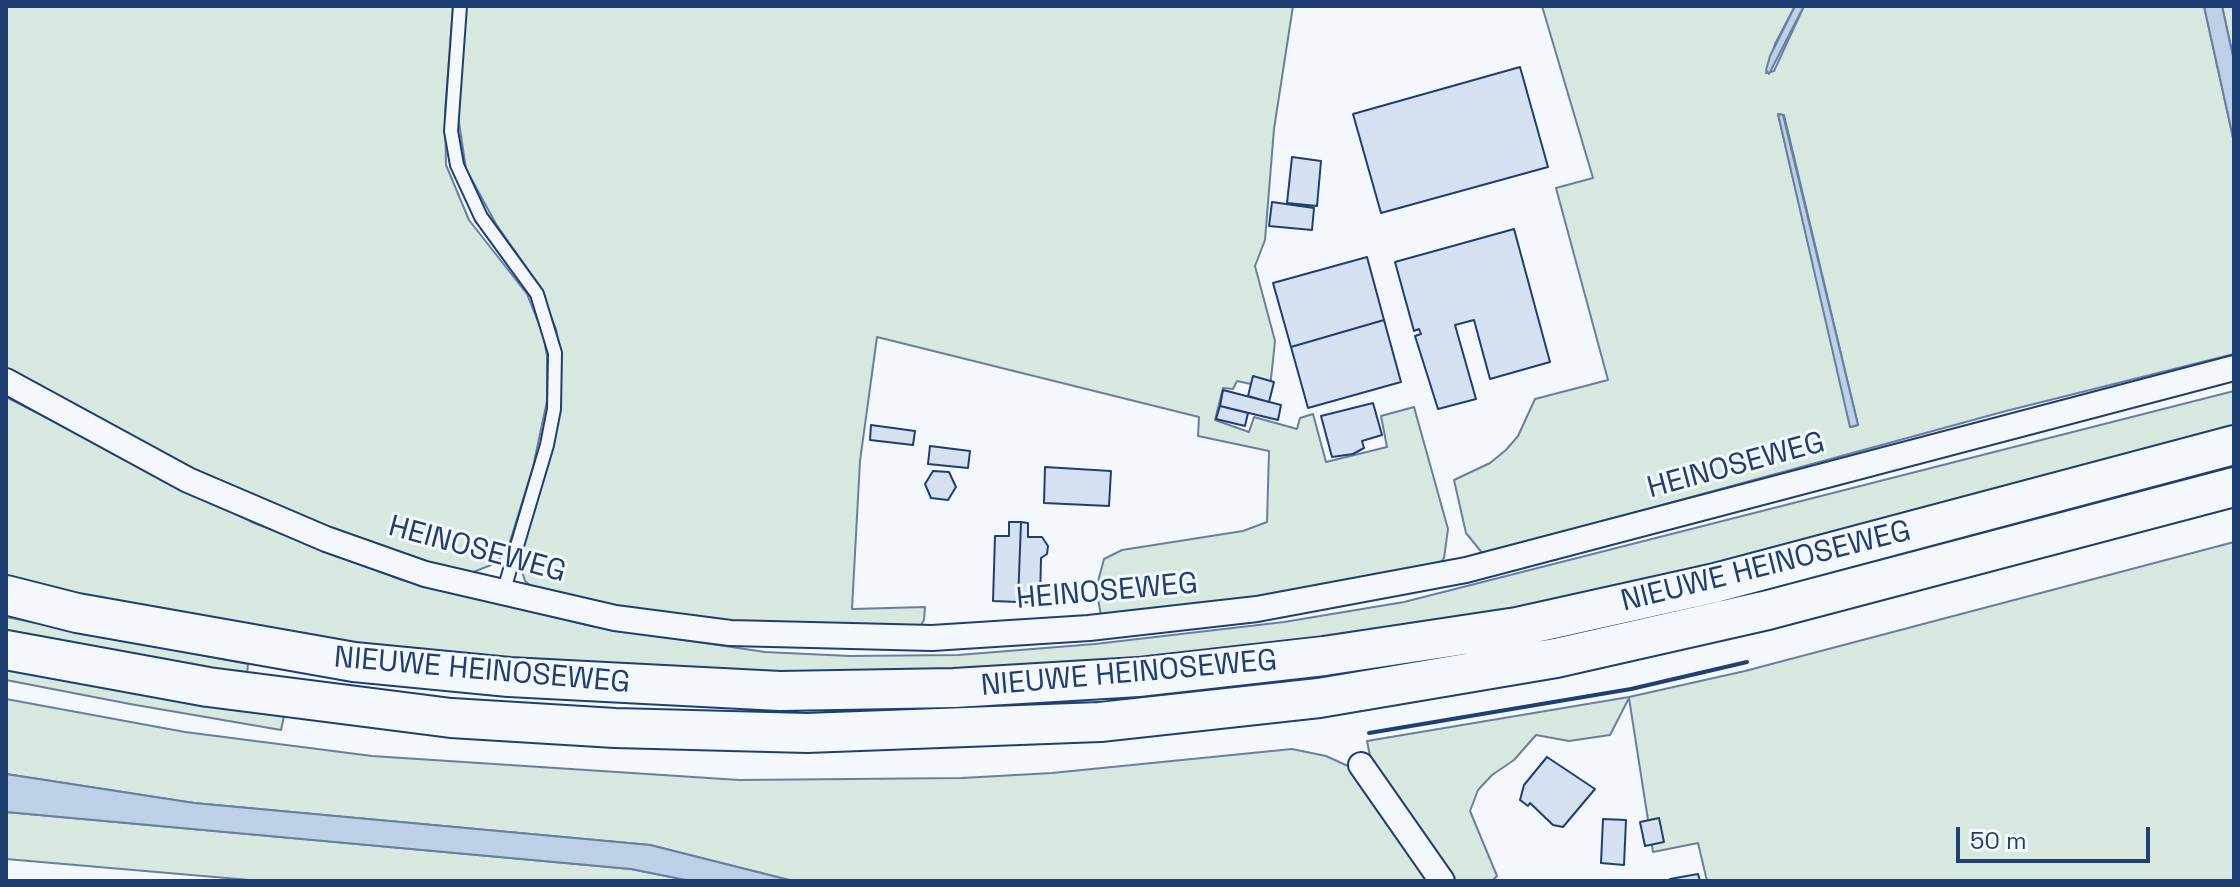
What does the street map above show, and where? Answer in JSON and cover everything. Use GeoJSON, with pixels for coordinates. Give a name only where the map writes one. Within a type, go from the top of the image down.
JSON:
{"type":"FeatureCollection","features":[{"type":"Feature","properties":{"kind":"highway","name":"NIEUWE HEINOSEWEG"},"geometry":{"type":"LineString","coordinates":[[6,595],[93,616],[354,662],[509,677],[780,691],[954,688],[1138,677],[1324,656],[1517,627],[1715,583],[2234,445]]}},
{"type":"Feature","properties":{"kind":"highway","name":"NIEUWE HEINOSEWEG"},"geometry":{"type":"LineString","coordinates":[[6,650],[63,663],[311,702],[496,721],[615,728],[807,733],[1100,722],[1319,698],[1556,658],[1768,610],[2234,487]]}},
{"type":"Feature","properties":{"kind":"street","name":"HEINOSEWEG"},"geometry":{"type":"LineString","coordinates":[[6,381],[188,480],[265,514],[425,574],[615,618],[730,633],[825,637],[979,635],[1089,628],[1340,596],[1507,560],[2234,368]]}},
{"type":"Feature","properties":{"kind":"street"},"geometry":{"type":"LineString","coordinates":[[1361,765],[1442,881]]}},
{"type":"Feature","properties":{"kind":"lane"},"geometry":{"type":"LineString","coordinates":[[460,6],[451,131],[457,165],[481,217],[537,294],[555,353],[554,409],[547,445],[503,593]]}},
{"type":"Feature","properties":{"kind":"shaded area"},"geometry":{"type":"Polygon","coordinates":[[[6,6],[453,6],[445,113],[446,165],[469,220],[527,294],[543,334],[547,356],[547,401],[533,467],[508,548],[496,563],[471,573],[420,562],[234,491],[6,371],[6,6]]]}},
{"type":"Feature","properties":{"kind":"shaded area"},"geometry":{"type":"Polygon","coordinates":[[[466,6],[1293,6],[1274,129],[1265,240],[1255,266],[1275,341],[1270,388],[1237,381],[1233,389],[1223,388],[1215,420],[1249,432],[1254,417],[1297,429],[1300,418],[1313,414],[1326,462],[1387,447],[1381,416],[1414,407],[1448,529],[1444,558],[1437,567],[1301,593],[1101,615],[1096,589],[1104,559],[1122,550],[1243,531],[1267,522],[1269,451],[1198,436],[1199,417],[877,337],[860,461],[852,609],[925,607],[924,620],[918,630],[685,619],[539,593],[525,581],[519,561],[556,430],[561,400],[561,354],[556,329],[538,284],[496,224],[466,169],[458,116],[466,6]]]}},
{"type":"Feature","properties":{"kind":"shaded area"},"geometry":{"type":"Polygon","coordinates":[[[1542,6],[1795,6],[1775,44],[1766,73],[1774,71],[1804,6],[2204,6],[2234,142],[2234,354],[2006,411],[1483,554],[1466,533],[1454,480],[1490,463],[1506,450],[1518,436],[1535,399],[1608,380],[1556,188],[1593,178],[1542,6]],[[1778,114],[1851,427],[1858,425],[1784,115],[1778,114]]]}},
{"type":"Feature","properties":{"kind":"shaded area"},"geometry":{"type":"Polygon","coordinates":[[[2222,6],[2234,6],[2234,61],[2222,6]]]}},
{"type":"Feature","properties":{"kind":"shaded area"},"geometry":{"type":"Polygon","coordinates":[[[2234,391],[2234,433],[1741,559],[1505,611],[1234,652],[1031,669],[736,675],[358,649],[6,582],[6,397],[254,523],[402,580],[591,626],[765,652],[850,656],[958,655],[1095,644],[1284,622],[1404,602],[2234,391]]]}},
{"type":"Feature","properties":{"kind":"shaded area"},"geometry":{"type":"Polygon","coordinates":[[[2234,542],[2234,881],[1707,881],[1698,843],[1653,852],[1629,698],[1610,735],[1569,741],[1536,735],[1514,760],[1492,775],[1478,790],[1470,811],[1497,876],[1492,881],[1454,881],[1372,766],[1367,741],[1629,697],[1745,671],[2234,542]]]}},
{"type":"Feature","properties":{"kind":"shaded area"},"geometry":{"type":"Polygon","coordinates":[[[6,617],[248,664],[247,675],[6,634],[6,617]]]}},
{"type":"Feature","properties":{"kind":"shaded area"},"geometry":{"type":"Polygon","coordinates":[[[6,665],[284,716],[281,730],[130,704],[6,680],[6,665]]]}},
{"type":"Feature","properties":{"kind":"shaded area"},"geometry":{"type":"Polygon","coordinates":[[[6,699],[185,732],[372,756],[739,780],[962,778],[1052,773],[1292,749],[1326,756],[1348,766],[1432,881],[793,881],[650,845],[194,803],[6,774],[6,699]]]}},
{"type":"Feature","properties":{"kind":"shaded area"},"geometry":{"type":"Polygon","coordinates":[[[6,812],[631,869],[691,881],[261,881],[6,859],[6,812]]]}},
{"type":"Feature","properties":{"kind":"water"},"geometry":{"type":"Polygon","coordinates":[[[1795,6],[1804,6],[1769,74],[1766,70],[1770,56],[1795,6]]]}},
{"type":"Feature","properties":{"kind":"water"},"geometry":{"type":"Polygon","coordinates":[[[2204,6],[2222,6],[2234,61],[2234,142],[2204,6]]]}},
{"type":"Feature","properties":{"kind":"water"},"geometry":{"type":"Polygon","coordinates":[[[1778,114],[1783,115],[1858,425],[1850,427],[1778,114]]]}},
{"type":"Feature","properties":{"kind":"water"},"geometry":{"type":"Polygon","coordinates":[[[6,774],[194,803],[650,845],[793,881],[691,881],[631,869],[6,812],[6,774]]]}},
{"type":"Feature","properties":{"kind":"building"},"geometry":{"type":"Polygon","coordinates":[[[1520,67],[1548,167],[1381,213],[1353,114],[1520,67]]]}},
{"type":"Feature","properties":{"kind":"building"},"geometry":{"type":"Polygon","coordinates":[[[1292,157],[1321,161],[1317,206],[1287,203],[1292,157]]]}},
{"type":"Feature","properties":{"kind":"building"},"geometry":{"type":"Polygon","coordinates":[[[1272,202],[1314,208],[1312,230],[1269,226],[1272,202]]]}},
{"type":"Feature","properties":{"kind":"building"},"geometry":{"type":"Polygon","coordinates":[[[1514,229],[1550,362],[1490,379],[1474,320],[1455,325],[1476,399],[1438,409],[1415,336],[1421,334],[1419,329],[1414,331],[1395,262],[1514,229]]]}},
{"type":"Feature","properties":{"kind":"building"},"geometry":{"type":"Polygon","coordinates":[[[1367,257],[1384,320],[1291,347],[1273,283],[1367,257]]]}},
{"type":"Feature","properties":{"kind":"building"},"geometry":{"type":"Polygon","coordinates":[[[1384,320],[1401,382],[1308,408],[1291,347],[1384,320]]]}},
{"type":"Feature","properties":{"kind":"building"},"geometry":{"type":"Polygon","coordinates":[[[1253,376],[1274,382],[1269,402],[1248,396],[1253,376]]]}},
{"type":"Feature","properties":{"kind":"building"},"geometry":{"type":"Polygon","coordinates":[[[1223,390],[1281,405],[1278,420],[1220,406],[1223,390]]]}},
{"type":"Feature","properties":{"kind":"building"},"geometry":{"type":"Polygon","coordinates":[[[1373,403],[1382,435],[1362,441],[1364,448],[1353,454],[1332,457],[1321,416],[1373,403]]]}},
{"type":"Feature","properties":{"kind":"building"},"geometry":{"type":"Polygon","coordinates":[[[1220,406],[1248,413],[1245,426],[1216,419],[1220,406]]]}},
{"type":"Feature","properties":{"kind":"building"},"geometry":{"type":"Polygon","coordinates":[[[871,425],[915,431],[913,445],[870,440],[871,425]]]}},
{"type":"Feature","properties":{"kind":"building"},"geometry":{"type":"Polygon","coordinates":[[[930,446],[970,451],[968,468],[928,464],[930,446]]]}},
{"type":"Feature","properties":{"kind":"building"},"geometry":{"type":"Polygon","coordinates":[[[1045,467],[1111,471],[1109,506],[1044,503],[1045,467]]]}},
{"type":"Feature","properties":{"kind":"building"},"geometry":{"type":"Polygon","coordinates":[[[933,471],[949,472],[956,487],[948,500],[931,498],[925,484],[933,471]]]}},
{"type":"Feature","properties":{"kind":"building"},"geometry":{"type":"Polygon","coordinates":[[[1009,522],[1021,522],[1018,602],[993,601],[995,536],[1009,536],[1009,522]]]}},
{"type":"Feature","properties":{"kind":"building"},"geometry":{"type":"Polygon","coordinates":[[[1021,522],[1028,523],[1028,537],[1042,537],[1048,546],[1047,554],[1041,558],[1040,603],[1018,602],[1021,522]]]}},
{"type":"Feature","properties":{"kind":"building"},"geometry":{"type":"Polygon","coordinates":[[[1547,757],[1595,789],[1563,827],[1553,825],[1530,803],[1528,806],[1520,800],[1524,785],[1547,757]]]}},
{"type":"Feature","properties":{"kind":"building"},"geometry":{"type":"Polygon","coordinates":[[[1659,818],[1664,842],[1645,846],[1640,822],[1659,818]]]}},
{"type":"Feature","properties":{"kind":"building"},"geometry":{"type":"Polygon","coordinates":[[[1603,819],[1626,820],[1624,865],[1601,863],[1603,819]]]}},
{"type":"Feature","properties":{"kind":"building"},"geometry":{"type":"Polygon","coordinates":[[[1698,874],[1700,881],[1670,879],[1698,874]]]}},
{"type":"Feature","properties":{"kind":"wall"},"geometry":{"type":"LineString","coordinates":[[1369,733],[1631,689],[1747,662]]}}]}
